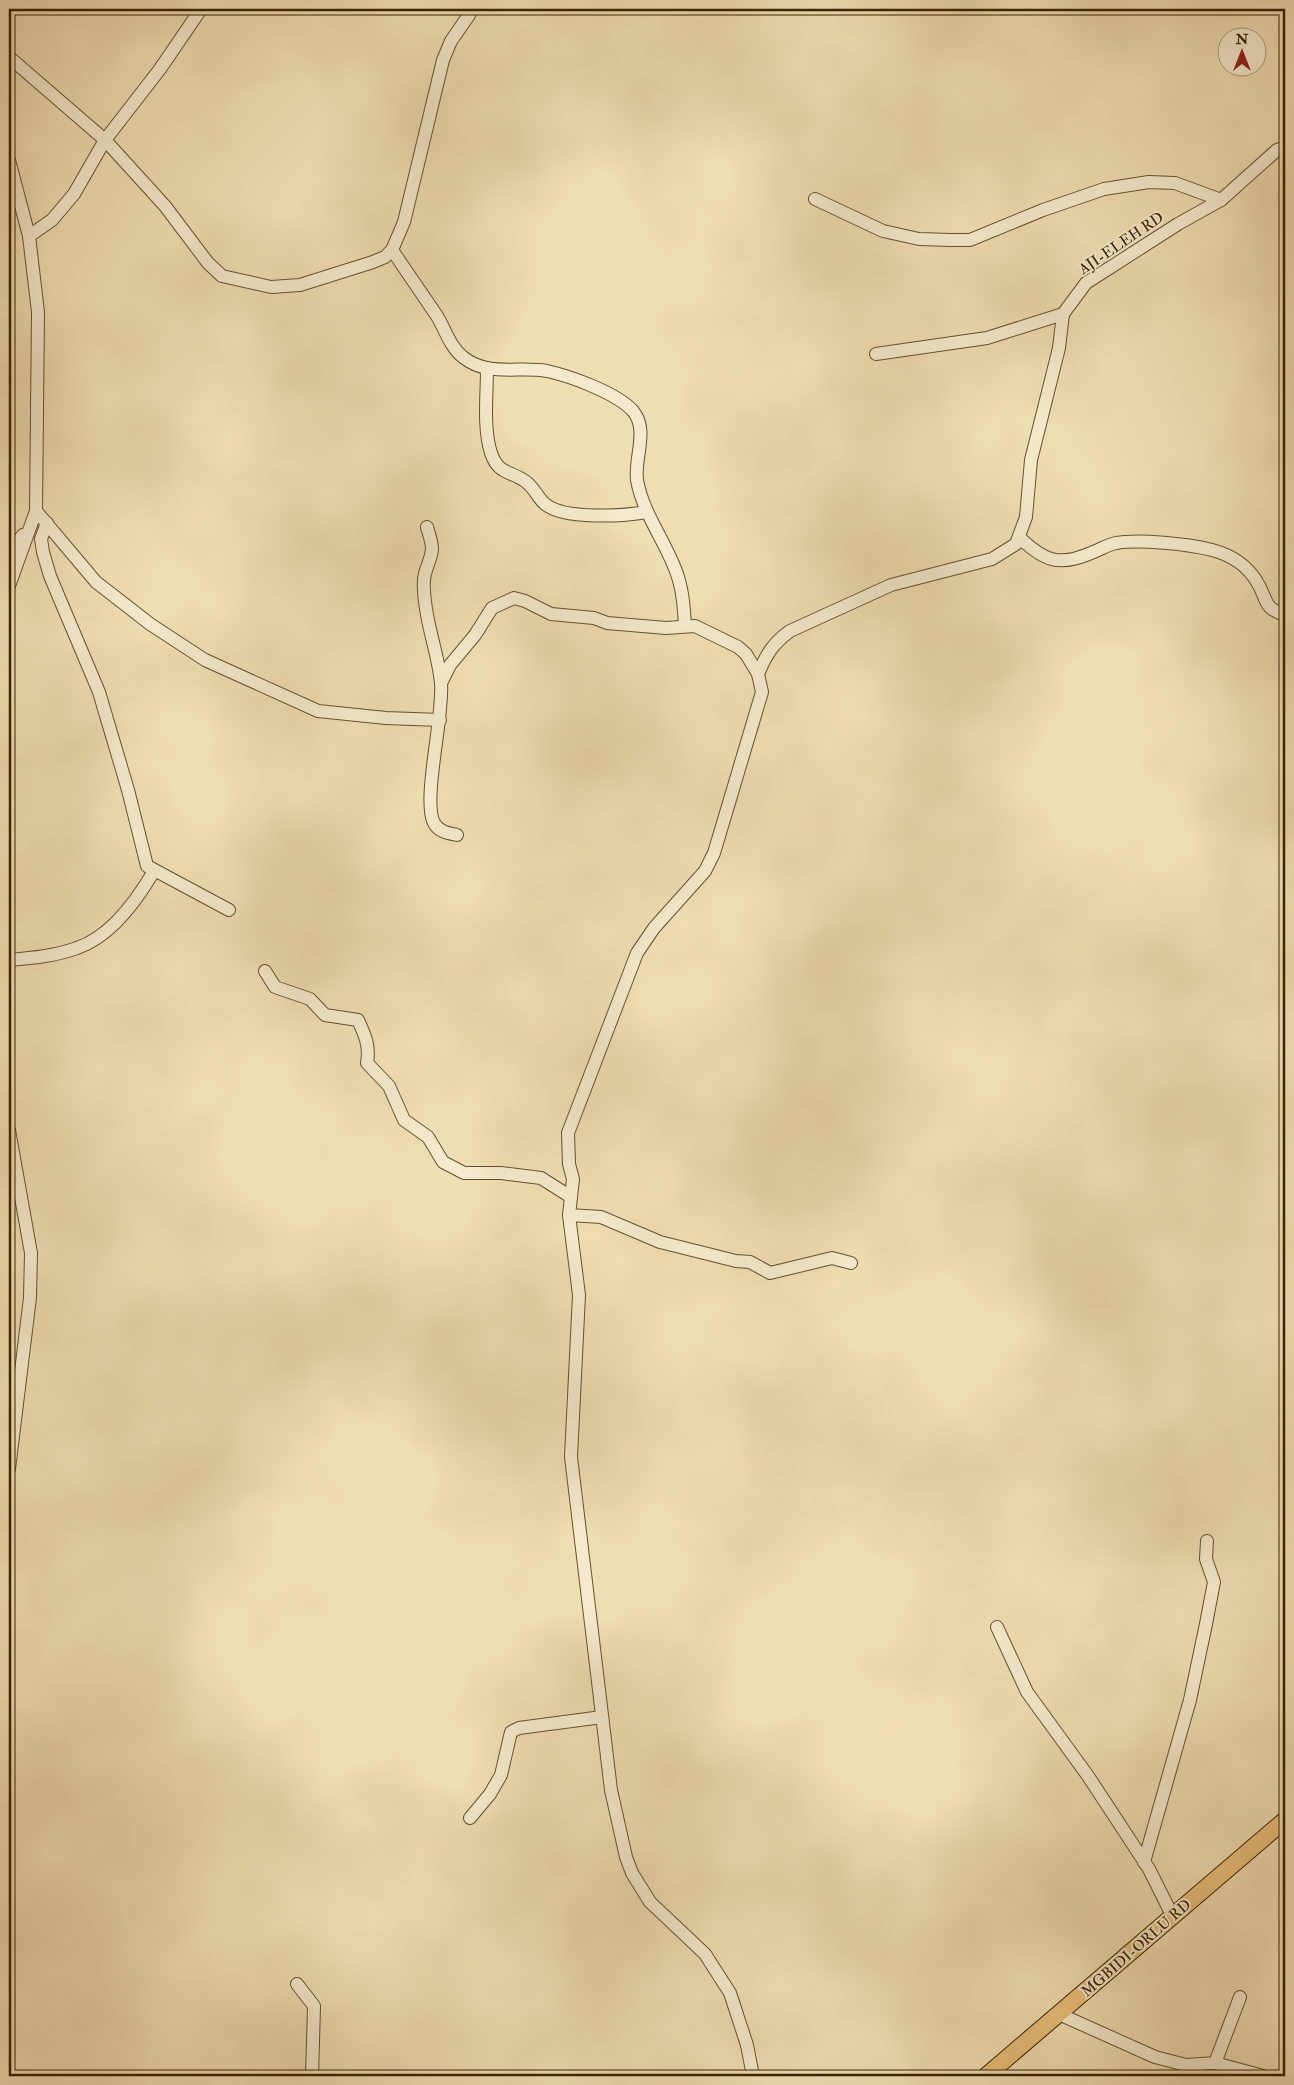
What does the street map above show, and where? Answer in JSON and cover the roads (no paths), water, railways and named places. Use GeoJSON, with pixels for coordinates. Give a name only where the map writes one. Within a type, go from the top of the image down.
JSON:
{"type":"FeatureCollection","features":[{"type":"Feature","properties":{"kind":"main road","name":"MGBIDI-ORLU RD"},"geometry":{"type":"LineString","coordinates":[[986,2076],[1285,1820]]}},
{"type":"Feature","properties":{"kind":"street"},"geometry":{"type":"LineString","coordinates":[[29,236],[52,220],[74,194],[105,140],[160,69],[201,9]]}},
{"type":"Feature","properties":{"kind":"street"},"geometry":{"type":"LineString","coordinates":[[9,57],[105,140],[165,206],[208,263],[222,276],[271,287],[300,285],[373,262],[385,257],[392,250],[404,222],[443,60],[451,41],[469,14],[470,9]]}},
{"type":"Feature","properties":{"kind":"street","name":"AJI-ELEH RD"},"geometry":{"type":"LineString","coordinates":[[1063,314],[1086,283],[1221,200],[1277,150],[1285,147]]}},
{"type":"Feature","properties":{"kind":"street"},"geometry":{"type":"LineString","coordinates":[[9,160],[29,236],[38,312],[36,511],[9,586]]}},
{"type":"Feature","properties":{"kind":"street"},"geometry":{"type":"LineString","coordinates":[[816,199],[883,231],[920,239],[950,240],[970,240],[1043,210],[1104,189],[1149,182],[1175,183],[1221,200]]}},
{"type":"Feature","properties":{"kind":"street"},"geometry":{"type":"LineString","coordinates":[[392,250],[438,318],[450,342],[463,357],[487,368],[546,371],[581,382],[621,401],[633,411],[639,422],[640,440],[636,467],[638,481],[647,512],[678,576],[684,606],[685,626]]}},
{"type":"Feature","properties":{"kind":"street"},"geometry":{"type":"LineString","coordinates":[[758,674],[766,655],[777,640],[790,631],[891,585],[992,559],[1008,551],[1016,544],[1020,537],[1026,517],[1032,460],[1058,348],[1063,314],[987,338],[876,354]]}},
{"type":"Feature","properties":{"kind":"street"},"geometry":{"type":"LineString","coordinates":[[487,368],[488,430],[491,453],[502,472],[522,479],[531,486],[546,505],[574,514],[633,514],[647,512]]}},
{"type":"Feature","properties":{"kind":"street"},"geometry":{"type":"LineString","coordinates":[[36,511],[96,582],[150,624],[204,660],[318,711],[386,718],[440,720]]}},
{"type":"Feature","properties":{"kind":"street"},"geometry":{"type":"LineString","coordinates":[[47,523],[41,539],[50,576],[99,692],[128,790],[147,866],[202,893],[229,910]]}},
{"type":"Feature","properties":{"kind":"street"},"geometry":{"type":"LineString","coordinates":[[9,553],[30,527]]}},
{"type":"Feature","properties":{"kind":"street"},"geometry":{"type":"LineString","coordinates":[[427,527],[432,552],[423,574],[425,607],[441,683],[440,720],[432,776],[432,814],[434,824],[443,832],[457,835]]}},
{"type":"Feature","properties":{"kind":"street"},"geometry":{"type":"LineString","coordinates":[[1020,537],[1036,553],[1058,560],[1072,560],[1104,546],[1118,543],[1178,545],[1211,550],[1230,556],[1241,563],[1258,583],[1264,600],[1272,610],[1285,615]]}},
{"type":"Feature","properties":{"kind":"street"},"geometry":{"type":"LineString","coordinates":[[441,683],[450,665],[475,635],[492,608],[514,598],[559,615],[594,618],[617,624],[666,628],[696,626],[738,647],[746,654],[758,674],[762,692],[714,853],[705,871],[654,928],[637,953],[568,1133],[569,1164],[573,1179],[569,1215],[579,1295],[571,1457],[611,1790],[626,1857],[632,1873],[650,1902],[705,1954],[730,1993],[747,2045],[753,2076]]}},
{"type":"Feature","properties":{"kind":"street"},"geometry":{"type":"LineString","coordinates":[[9,960],[53,955],[79,948],[97,938],[119,918],[144,889],[154,871]]}},
{"type":"Feature","properties":{"kind":"street"},"geometry":{"type":"LineString","coordinates":[[265,971],[275,987],[310,1000],[326,1016],[358,1020],[366,1037],[369,1051],[367,1063],[389,1086],[404,1120],[428,1137],[443,1162],[464,1173],[501,1173],[541,1178],[571,1198]]}},
{"type":"Feature","properties":{"kind":"street"},"geometry":{"type":"LineString","coordinates":[[9,1130],[31,1253],[30,1298],[9,1469]]}},
{"type":"Feature","properties":{"kind":"street"},"geometry":{"type":"LineString","coordinates":[[569,1215],[601,1217],[660,1242],[736,1261],[750,1262],[770,1273],[832,1258],[851,1263]]}},
{"type":"Feature","properties":{"kind":"street"},"geometry":{"type":"LineString","coordinates":[[1144,1862],[1190,1700],[1206,1624],[1214,1582],[1206,1559],[1207,1541]]}},
{"type":"Feature","properties":{"kind":"street"},"geometry":{"type":"LineString","coordinates":[[997,1627],[1027,1692],[1088,1776],[1144,1862],[1173,1917]]}},
{"type":"Feature","properties":{"kind":"street"},"geometry":{"type":"LineString","coordinates":[[470,1818],[490,1794],[500,1774],[511,1732],[519,1728],[602,1717]]}},
{"type":"Feature","properties":{"kind":"street"},"geometry":{"type":"LineString","coordinates":[[296,1984],[314,2006],[312,2076]]}},
{"type":"Feature","properties":{"kind":"street"},"geometry":{"type":"LineString","coordinates":[[1214,2063],[1240,1997]]}},
{"type":"Feature","properties":{"kind":"street"},"geometry":{"type":"LineString","coordinates":[[1059,2014],[1156,2056],[1186,2065],[1214,2063],[1263,2076]]}}]}
